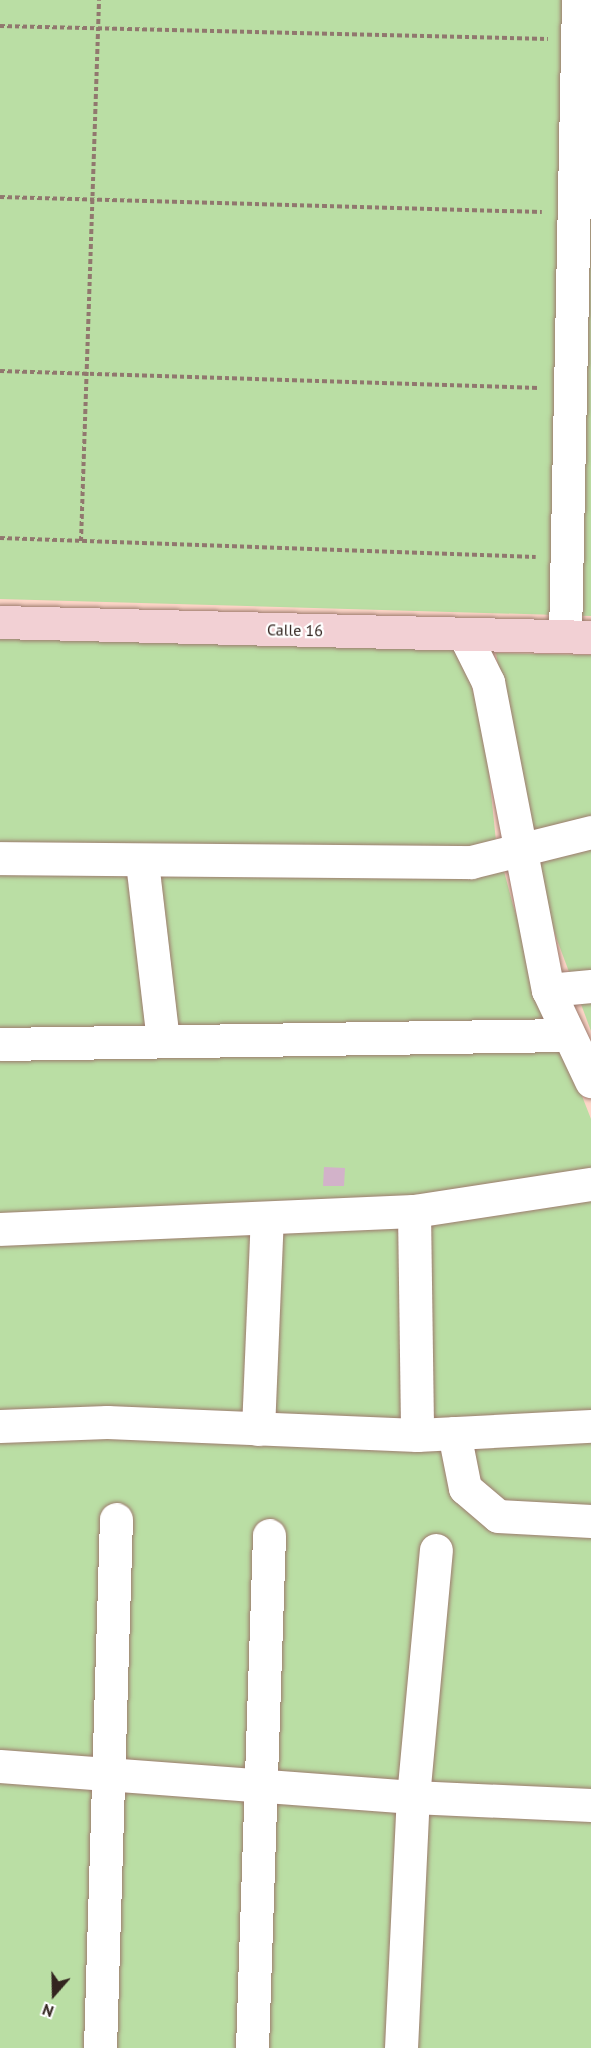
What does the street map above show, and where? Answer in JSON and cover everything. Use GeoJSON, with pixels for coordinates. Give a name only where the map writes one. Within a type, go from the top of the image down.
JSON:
{"type":"FeatureCollection","features":[{"type":"Feature","properties":{"kind":"street"},"geometry":{"type":"LineString","coordinates":[[578,0],[567,558],[578,636]]}},
{"type":"Feature","properties":{"kind":"street","name":"Calle 16"},"geometry":{"type":"LineString","coordinates":[[0,622],[578,636]]}},
{"type":"Feature","properties":{"kind":"street"},"geometry":{"type":"LineString","coordinates":[[464,634],[488,682],[548,990],[567,1035],[591,1081]]}},
{"type":"Feature","properties":{"kind":"street"},"geometry":{"type":"LineString","coordinates":[[0,858],[142,862],[471,862],[591,832]]}},
{"type":"Feature","properties":{"kind":"street"},"geometry":{"type":"LineString","coordinates":[[142,862],[163,1040]]}},
{"type":"Feature","properties":{"kind":"street"},"geometry":{"type":"LineString","coordinates":[[548,990],[591,986]]}},
{"type":"Feature","properties":{"kind":"street"},"geometry":{"type":"LineString","coordinates":[[0,1044],[567,1035]]}},
{"type":"Feature","properties":{"kind":"street"},"geometry":{"type":"LineString","coordinates":[[0,1229],[414,1210],[591,1184]]}},
{"type":"Feature","properties":{"kind":"street"},"geometry":{"type":"LineString","coordinates":[[414,1210],[417,1435]]}},
{"type":"Feature","properties":{"kind":"street"},"geometry":{"type":"LineString","coordinates":[[258,1429],[267,1218]]}},
{"type":"Feature","properties":{"kind":"street"},"geometry":{"type":"LineString","coordinates":[[0,1426],[106,1422],[417,1435],[591,1426]]}},
{"type":"Feature","properties":{"kind":"street"},"geometry":{"type":"LineString","coordinates":[[454,1433],[465,1488],[498,1516],[591,1521]]}},
{"type":"Feature","properties":{"kind":"street"},"geometry":{"type":"LineString","coordinates":[[100,2048],[116,1519]]}},
{"type":"Feature","properties":{"kind":"street"},"geometry":{"type":"LineString","coordinates":[[252,2048],[269,1535]]}},
{"type":"Feature","properties":{"kind":"street"},"geometry":{"type":"LineString","coordinates":[[401,2048],[413,1797],[436,1550]]}},
{"type":"Feature","properties":{"kind":"street"},"geometry":{"type":"LineString","coordinates":[[0,1766],[413,1797],[591,1805]]}},
{"type":"Feature","properties":{"kind":"path"},"geometry":{"type":"LineString","coordinates":[[81,541],[89,373],[90,198],[99,0]]}},
{"type":"Feature","properties":{"kind":"path"},"geometry":{"type":"LineString","coordinates":[[0,27],[98,27],[578,39]]}},
{"type":"Feature","properties":{"kind":"path"},"geometry":{"type":"LineString","coordinates":[[0,197],[574,213]]}},
{"type":"Feature","properties":{"kind":"path"},"geometry":{"type":"LineString","coordinates":[[0,372],[571,389]]}},
{"type":"Feature","properties":{"kind":"path"},"geometry":{"type":"LineString","coordinates":[[0,538],[567,558]]}},
{"type":"Feature","properties":{"kind":"green space"},"geometry":{"type":"Polygon","coordinates":[[[0,0],[591,0],[591,616],[0,599],[0,0]]]}},
{"type":"Feature","properties":{"kind":"green space"},"geometry":{"type":"Polygon","coordinates":[[[0,637],[454,649],[471,684],[485,735],[496,841],[513,905],[550,1014],[591,1119],[591,2048],[0,2048],[0,637]]]}},
{"type":"Feature","properties":{"kind":"green space"},"geometry":{"type":"Polygon","coordinates":[[[496,653],[591,655],[591,1031],[556,937],[529,846],[496,653]]]}},
{"type":"Feature","properties":{"kind":"building"},"geometry":{"type":"Polygon","coordinates":[[[324,1167],[345,1168],[344,1186],[323,1186],[324,1167]]]}}]}
